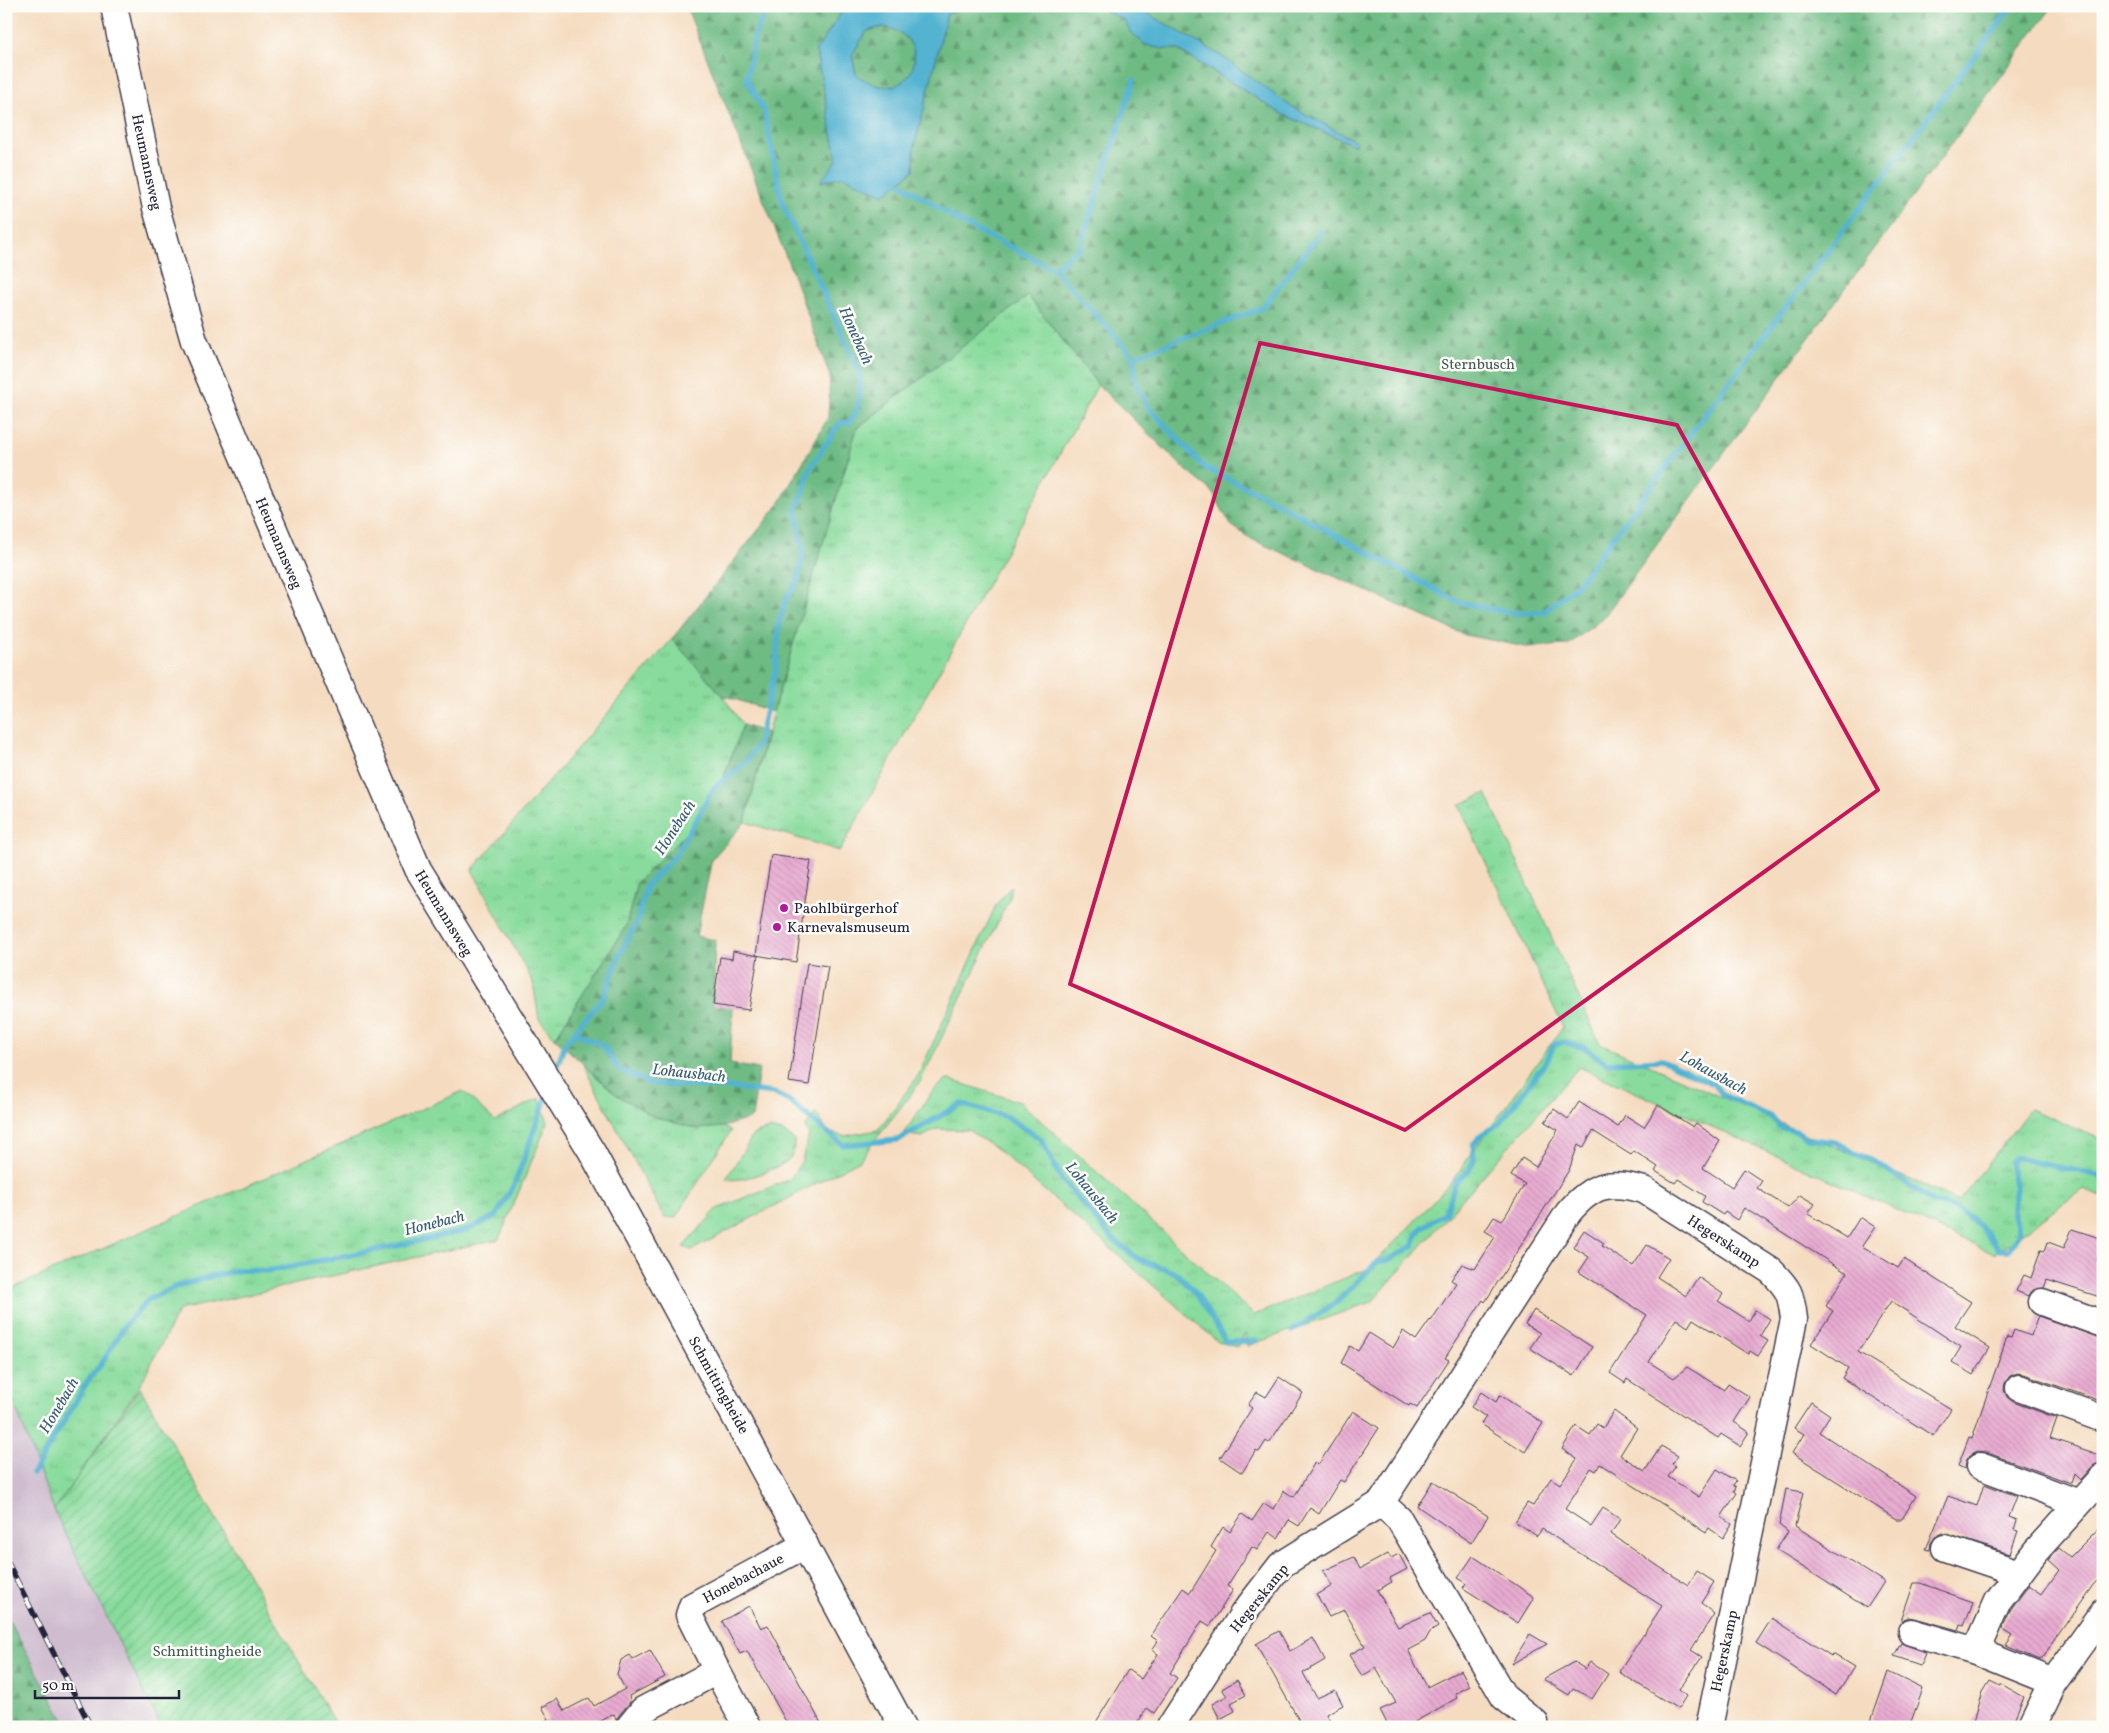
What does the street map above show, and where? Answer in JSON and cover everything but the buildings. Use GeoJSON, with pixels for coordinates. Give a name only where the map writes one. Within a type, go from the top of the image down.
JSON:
{"type":"FeatureCollection","features":[{"type":"Feature","properties":{"kind":"street","name":"Heumannsweg"},"geometry":{"type":"LineString","coordinates":[[114,6],[156,208],[194,341],[418,869],[532,1058]]}},
{"type":"Feature","properties":{"kind":"street","name":"Schmittingheide"},"geometry":{"type":"LineString","coordinates":[[532,1058],[592,1152],[903,1727]]}},
{"type":"Feature","properties":{"kind":"street","name":"Hegerskamp"},"geometry":{"type":"LineString","coordinates":[[1170,1727],[1242,1614],[1281,1565],[1381,1503],[1568,1213],[1582,1196],[1601,1186],[1623,1184],[1644,1190],[1771,1271],[1787,1287],[1794,1319],[1709,1727]]}},
{"type":"Feature","properties":{"kind":"street"},"geometry":{"type":"LineString","coordinates":[[2042,1302],[2103,1324]]}},
{"type":"Feature","properties":{"kind":"street"},"geometry":{"type":"LineString","coordinates":[[2019,1388],[2103,1419]]}},
{"type":"Feature","properties":{"kind":"street"},"geometry":{"type":"LineString","coordinates":[[1980,1466],[2079,1502]]}},
{"type":"Feature","properties":{"kind":"street"},"geometry":{"type":"LineString","coordinates":[[1976,1651],[1998,1601],[2034,1552],[2103,1477]]}},
{"type":"Feature","properties":{"kind":"street"},"geometry":{"type":"LineString","coordinates":[[1381,1503],[1399,1519],[1504,1697],[1535,1722],[1531,1727]]}},
{"type":"Feature","properties":{"kind":"street","name":"Honebachaue"},"geometry":{"type":"LineString","coordinates":[[747,1727],[689,1615],[692,1606],[805,1545]]}},
{"type":"Feature","properties":{"kind":"street"},"geometry":{"type":"LineString","coordinates":[[1945,1548],[2019,1573]]}},
{"type":"Feature","properties":{"kind":"street"},"geometry":{"type":"LineString","coordinates":[[2030,1727],[2053,1682],[2103,1613]]}},
{"type":"Feature","properties":{"kind":"street"},"geometry":{"type":"LineString","coordinates":[[1911,1632],[1976,1651],[2053,1682]]}},
{"type":"Feature","properties":{"kind":"street"},"geometry":{"type":"LineString","coordinates":[[629,1727],[643,1710],[717,1671]]}},
{"type":"Feature","properties":{"kind":"highlighted area"},"geometry":{"type":"Polygon","coordinates":[[[1260,343],[1677,425],[1878,790],[1405,1130],[1070,984],[1260,343]]]}},
{"type":"Feature","properties":{"kind":"shaded area"},"geometry":{"type":"Polygon","coordinates":[[[6,1391],[14,1403],[54,1510],[161,1727],[67,1727],[6,1615],[6,1391]]]}},
{"type":"Feature","properties":{"kind":"green space","name":"Sternbusch"},"geometry":{"type":"Polygon","coordinates":[[[686,6],[846,6],[816,51],[837,160],[821,182],[843,176],[884,195],[914,170],[914,149],[947,14],[969,6],[1097,6],[1124,20],[1131,33],[1162,49],[1176,49],[1282,114],[1354,145],[1357,142],[1289,105],[1220,55],[1133,6],[2053,6],[1603,618],[1568,645],[1526,647],[1465,635],[1249,538],[1230,524],[1212,491],[1186,470],[1098,385],[1028,296],[857,428],[773,712],[722,695],[672,639],[779,504],[828,418],[830,376],[791,269],[686,6]]]}},
{"type":"Feature","properties":{"kind":"green space"},"geometry":{"type":"Polygon","coordinates":[[[882,27],[900,33],[911,43],[914,57],[912,70],[904,80],[892,86],[876,85],[856,74],[852,55],[867,31],[882,27]]]}},
{"type":"Feature","properties":{"kind":"green space"},"geometry":{"type":"Polygon","coordinates":[[[1028,296],[1098,385],[840,851],[745,822],[773,712],[857,428],[1028,296]]]}},
{"type":"Feature","properties":{"kind":"green space"},"geometry":{"type":"Polygon","coordinates":[[[672,639],[722,695],[743,725],[724,776],[692,827],[637,882],[626,926],[555,1038],[539,1019],[533,982],[472,870],[672,639]]]}},
{"type":"Feature","properties":{"kind":"green space"},"geometry":{"type":"Polygon","coordinates":[[[743,725],[767,733],[745,822],[712,859],[696,936],[715,940],[713,1005],[733,1007],[730,1064],[759,1069],[752,1118],[723,1127],[698,1129],[654,1117],[617,1095],[555,1038],[626,926],[637,882],[692,827],[724,776],[743,725]]]}},
{"type":"Feature","properties":{"kind":"green space"},"geometry":{"type":"Polygon","coordinates":[[[1486,793],[1600,1044],[1959,1201],[2030,1109],[2103,1140],[2103,1197],[2083,1189],[1994,1254],[1579,1067],[1372,1302],[1247,1346],[1245,1334],[1237,1347],[1218,1342],[997,1149],[968,1130],[937,1129],[922,1137],[904,1134],[931,1093],[947,1079],[1020,1102],[1254,1315],[1370,1268],[1449,1185],[1563,1027],[1459,805],[1486,793]]]}},
{"type":"Feature","properties":{"kind":"green space"},"geometry":{"type":"Polygon","coordinates":[[[1011,886],[1010,897],[920,1082],[860,1160],[692,1250],[683,1247],[717,1209],[790,1179],[802,1161],[809,1135],[805,1128],[816,1113],[828,1132],[844,1136],[878,1130],[918,1076],[996,905],[1011,886]]]}},
{"type":"Feature","properties":{"kind":"green space"},"geometry":{"type":"Polygon","coordinates":[[[583,1065],[617,1095],[698,1129],[723,1127],[731,1131],[675,1218],[664,1217],[583,1065]]]}},
{"type":"Feature","properties":{"kind":"green space"},"geometry":{"type":"Polygon","coordinates":[[[463,1091],[495,1121],[539,1098],[548,1122],[499,1239],[179,1310],[140,1385],[54,1510],[14,1403],[6,1391],[6,1291],[463,1091]]]}},
{"type":"Feature","properties":{"kind":"green space"},"geometry":{"type":"Polygon","coordinates":[[[769,1129],[783,1132],[794,1140],[791,1157],[777,1167],[759,1174],[740,1179],[726,1179],[754,1134],[769,1129]]]}},
{"type":"Feature","properties":{"kind":"green space","name":"Schmittingheide"},"geometry":{"type":"Polygon","coordinates":[[[140,1388],[337,1727],[161,1727],[54,1510],[140,1388]]]}},
{"type":"Feature","properties":{"kind":"green space"},"geometry":{"type":"Polygon","coordinates":[[[6,1615],[66,1724],[67,1727],[6,1727],[6,1615]]]}},
{"type":"Feature","properties":{"kind":"water"},"geometry":{"type":"Polygon","coordinates":[[[846,6],[969,6],[947,14],[914,149],[914,170],[884,195],[843,176],[820,182],[837,160],[816,51],[846,6]],[[882,27],[867,31],[852,55],[856,74],[876,85],[892,86],[904,80],[912,70],[914,57],[911,43],[900,33],[882,27]]]}},
{"type":"Feature","properties":{"kind":"water"},"geometry":{"type":"Polygon","coordinates":[[[1097,6],[1133,6],[1143,11],[1220,55],[1289,105],[1357,142],[1354,145],[1282,114],[1177,49],[1162,49],[1146,45],[1131,33],[1124,20],[1097,6]]]}},
{"type":"Feature","properties":{"kind":"waterway","name":"Honebach"},"geometry":{"type":"LineString","coordinates":[[554,1074],[565,1044],[604,997],[619,956],[638,920],[646,886],[676,855],[714,788],[745,763],[758,745],[776,668],[779,623],[787,597],[798,580],[803,553],[796,509],[803,495],[809,470],[840,423],[848,423],[858,407],[860,373],[782,202],[764,111],[747,79],[754,38],[766,6]]}},
{"type":"Feature","properties":{"kind":"waterway"},"geometry":{"type":"LineString","coordinates":[[900,183],[962,223],[1054,269],[1134,357],[1135,381],[1149,408],[1204,467],[1268,498],[1458,602],[1512,613],[1544,612],[1577,585],[2012,6]]}},
{"type":"Feature","properties":{"kind":"waterway"},"geometry":{"type":"LineString","coordinates":[[1054,269],[1080,247],[1134,80]]}},
{"type":"Feature","properties":{"kind":"waterway"},"geometry":{"type":"LineString","coordinates":[[1134,357],[1262,308],[1322,231]]}},
{"type":"Feature","properties":{"kind":"waterway","name":"Lohausbach"},"geometry":{"type":"LineString","coordinates":[[575,1033],[604,1046],[618,1069],[651,1084],[734,1088],[773,1093],[789,1101],[843,1145],[898,1140],[961,1104],[1007,1117],[1041,1139],[1061,1178],[1113,1239],[1138,1259],[1176,1273],[1196,1293],[1226,1342],[1256,1341]]}},
{"type":"Feature","properties":{"kind":"waterway","name":"Lohausbach"},"geometry":{"type":"LineString","coordinates":[[1292,1331],[1337,1302],[1378,1261],[1386,1261],[1413,1246],[1420,1230],[1445,1214],[1456,1181],[1468,1172],[1474,1160],[1473,1145],[1482,1134],[1500,1123],[1546,1062],[1554,1045],[1564,1042],[1585,1048],[1606,1063],[1662,1060],[1714,1084],[1723,1095],[1771,1117],[1780,1127],[1798,1132],[1809,1139],[1835,1142],[1858,1155],[1871,1159],[1935,1203],[1945,1204],[1972,1219],[1999,1250],[2008,1250],[2019,1233],[2013,1209],[2016,1189],[2010,1162],[2017,1157],[2103,1177]]}},
{"type":"Feature","properties":{"kind":"waterway","name":"Honebach"},"geometry":{"type":"LineString","coordinates":[[33,1473],[87,1382],[102,1363],[126,1324],[148,1300],[175,1287],[212,1276],[241,1270],[268,1271],[391,1247],[467,1230],[496,1216],[515,1183],[547,1095]]}},
{"type":"Feature","properties":{"kind":"railway"},"geometry":{"type":"LineString","coordinates":[[6,1559],[91,1727]]}},
{"type":"Feature","properties":{"kind":"place","name":"Paohlbürgerhof"},"geometry":{"type":"Point","coordinates":[784,908]}},
{"type":"Feature","properties":{"kind":"place","name":"Karnevalsmuseum"},"geometry":{"type":"Point","coordinates":[777,927]}}]}
